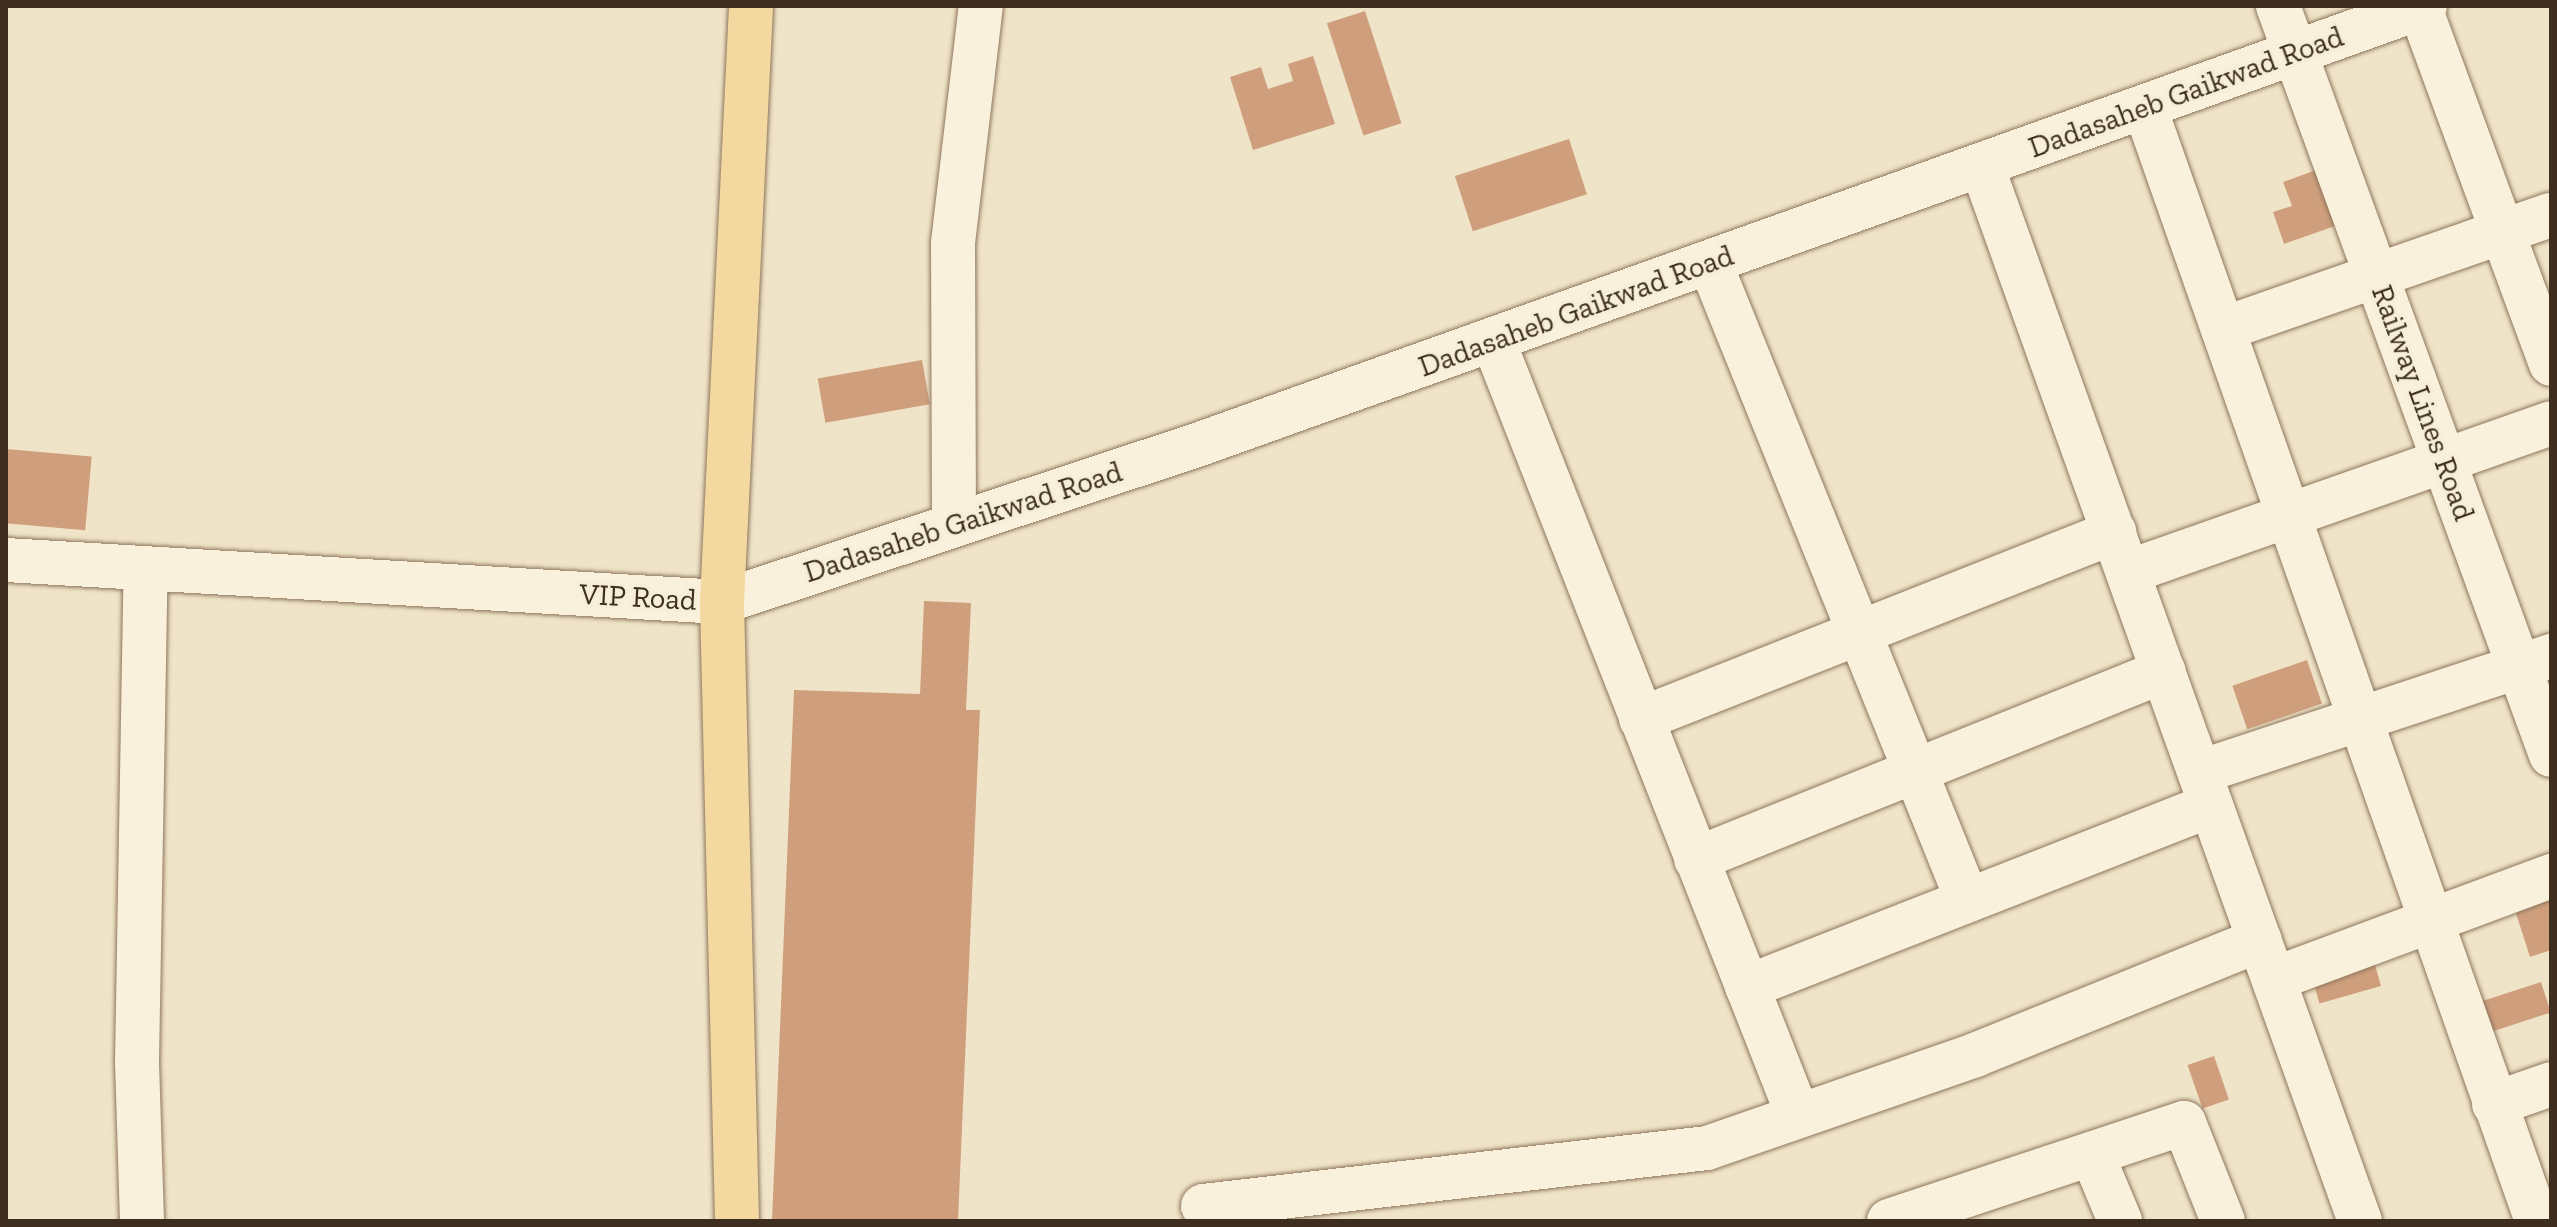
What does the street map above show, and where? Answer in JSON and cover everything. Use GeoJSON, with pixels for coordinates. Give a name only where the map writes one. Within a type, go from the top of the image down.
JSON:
{"type":"FeatureCollection","features":[{"type":"Feature","properties":{"kind":"main road","name":"VIP Road"},"geometry":{"type":"LineString","coordinates":[[722,602],[751,6]]}},
{"type":"Feature","properties":{"kind":"main road"},"geometry":{"type":"LineString","coordinates":[[722,602],[737,1221]]}},
{"type":"Feature","properties":{"kind":"street"},"geometry":{"type":"LineString","coordinates":[[954,525],[953,243],[981,6]]}},
{"type":"Feature","properties":{"kind":"street","name":"Railway Lines Road"},"geometry":{"type":"LineString","coordinates":[[2278,6],[2445,462],[2535,662],[2551,755]]}},
{"type":"Feature","properties":{"kind":"street","name":"Dadasaheb Gaikwad Road"},"geometry":{"type":"LineString","coordinates":[[722,602],[1493,340],[2422,7]]}},
{"type":"Feature","properties":{"kind":"street"},"geometry":{"type":"LineString","coordinates":[[2422,7],[2551,364]]}},
{"type":"Feature","properties":{"kind":"street"},"geometry":{"type":"LineString","coordinates":[[2145,108],[2537,1221]]}},
{"type":"Feature","properties":{"kind":"street"},"geometry":{"type":"LineString","coordinates":[[1982,166],[2360,1221]]}},
{"type":"Feature","properties":{"kind":"street"},"geometry":{"type":"LineString","coordinates":[[2223,329],[2551,215]]}},
{"type":"Feature","properties":{"kind":"street"},"geometry":{"type":"LineString","coordinates":[[1710,263],[1967,899]]}},
{"type":"Feature","properties":{"kind":"street"},"geometry":{"type":"LineString","coordinates":[[1493,340],[1797,1113]]}},
{"type":"Feature","properties":{"kind":"street"},"geometry":{"type":"LineString","coordinates":[[2128,572],[2551,423]]}},
{"type":"Feature","properties":{"kind":"street"},"geometry":{"type":"LineString","coordinates":[[1641,719],[2114,532]]}},
{"type":"Feature","properties":{"kind":"street","name":"VIP Road"},"geometry":{"type":"LineString","coordinates":[[6,560],[722,602]]}},
{"type":"Feature","properties":{"kind":"street"},"geometry":{"type":"LineString","coordinates":[[142,1221],[137,1062],[146,568]]}},
{"type":"Feature","properties":{"kind":"street"},"geometry":{"type":"LineString","coordinates":[[1747,987],[1967,899],[2359,720],[2535,662]]}},
{"type":"Feature","properties":{"kind":"street"},"geometry":{"type":"LineString","coordinates":[[1696,859],[2164,671]]}},
{"type":"Feature","properties":{"kind":"street"},"geometry":{"type":"LineString","coordinates":[[1203,1206],[1707,1148],[1797,1113],[2267,960],[2429,921],[2551,876]]}},
{"type":"Feature","properties":{"kind":"street"},"geometry":{"type":"LineString","coordinates":[[2494,1104],[2551,1084]]}},
{"type":"Feature","properties":{"kind":"street"},"geometry":{"type":"LineString","coordinates":[[1917,1217],[2184,1123],[2223,1221]]}},
{"type":"Feature","properties":{"kind":"street"},"geometry":{"type":"LineString","coordinates":[[2092,1154],[2120,1221]]}},
{"type":"Feature","properties":{"kind":"building"},"geometry":{"type":"Polygon","coordinates":[[[1365,11],[1401,123],[1363,136],[1327,23],[1365,11]]]}},
{"type":"Feature","properties":{"kind":"building"},"geometry":{"type":"Polygon","coordinates":[[[1313,56],[1335,124],[1253,150],[1230,77],[1261,67],[1268,89],[1293,81],[1288,64],[1313,56]]]}},
{"type":"Feature","properties":{"kind":"building"},"geometry":{"type":"Polygon","coordinates":[[[1569,139],[1587,194],[1473,231],[1455,176],[1569,139]]]}},
{"type":"Feature","properties":{"kind":"building"},"geometry":{"type":"Polygon","coordinates":[[[2316,170],[2335,226],[2284,244],[2273,212],[2292,206],[2283,182],[2316,170]]]}},
{"type":"Feature","properties":{"kind":"building"},"geometry":{"type":"Polygon","coordinates":[[[922,360],[930,404],[825,423],[818,378],[922,360]]]}},
{"type":"Feature","properties":{"kind":"building"},"geometry":{"type":"Polygon","coordinates":[[[6,449],[92,456],[85,530],[6,523],[6,449]]]}},
{"type":"Feature","properties":{"kind":"building"},"geometry":{"type":"Polygon","coordinates":[[[924,601],[971,603],[966,710],[980,710],[958,1221],[772,1221],[794,690],[920,694],[924,601]]]}},
{"type":"Feature","properties":{"kind":"building"},"geometry":{"type":"Polygon","coordinates":[[[2307,660],[2322,703],[2247,729],[2232,686],[2307,660]]]}},
{"type":"Feature","properties":{"kind":"building"},"geometry":{"type":"Polygon","coordinates":[[[2551,897],[2551,950],[2530,957],[2512,901],[2551,897]]]}},
{"type":"Feature","properties":{"kind":"building"},"geometry":{"type":"Polygon","coordinates":[[[2373,958],[2381,986],[2319,1004],[2311,976],[2373,958]]]}},
{"type":"Feature","properties":{"kind":"building"},"geometry":{"type":"Polygon","coordinates":[[[2541,982],[2551,1012],[2490,1032],[2480,1002],[2541,982]]]}},
{"type":"Feature","properties":{"kind":"building"},"geometry":{"type":"Polygon","coordinates":[[[2214,1056],[2229,1099],[2203,1109],[2188,1065],[2214,1056]]]}}]}
